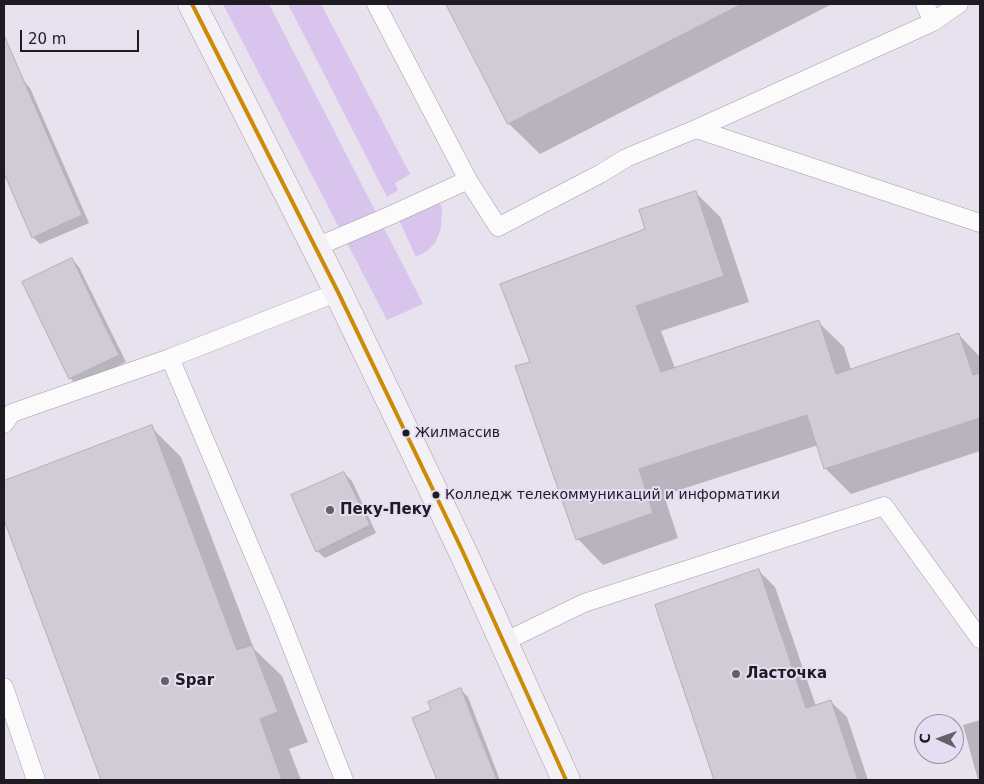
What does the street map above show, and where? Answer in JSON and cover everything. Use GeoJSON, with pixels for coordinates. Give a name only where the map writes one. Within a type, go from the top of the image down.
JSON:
{"type":"FeatureCollection","features":[{"type":"Feature","properties":{"kind":"main road"},"geometry":{"type":"LineString","coordinates":[[192,4],[338,292],[462,550],[566,780]]}},
{"type":"Feature","properties":{"kind":"lane"},"geometry":{"type":"LineString","coordinates":[[376,4],[468,180],[498,227],[600,174],[626,158],[696,129],[933,22],[959,4]]}},
{"type":"Feature","properties":{"kind":"lane"},"geometry":{"type":"LineString","coordinates":[[925,4],[933,22]]}},
{"type":"Feature","properties":{"kind":"lane"},"geometry":{"type":"LineString","coordinates":[[696,129],[980,222]]}},
{"type":"Feature","properties":{"kind":"lane"},"geometry":{"type":"LineString","coordinates":[[316,247],[468,180]]}},
{"type":"Feature","properties":{"kind":"lane"},"geometry":{"type":"LineString","coordinates":[[4,424],[12,413],[170,358],[338,292]]}},
{"type":"Feature","properties":{"kind":"lane"},"geometry":{"type":"LineString","coordinates":[[170,358],[276,610],[344,780]]}},
{"type":"Feature","properties":{"kind":"lane"},"geometry":{"type":"LineString","coordinates":[[504,642],[584,603],[884,506],[980,639]]}},
{"type":"Feature","properties":{"kind":"lane"},"geometry":{"type":"LineString","coordinates":[[4,687],[36,780]]}},
{"type":"Feature","properties":{"kind":"shaded area"},"geometry":{"type":"Polygon","coordinates":[[[223,4],[269,4],[423,304],[387,320],[223,4]]]}},
{"type":"Feature","properties":{"kind":"shaded area"},"geometry":{"type":"Polygon","coordinates":[[[288,4],[321,4],[410,174],[395,183],[398,190],[387,197],[288,4]]]}},
{"type":"Feature","properties":{"kind":"shaded area"},"geometry":{"type":"Polygon","coordinates":[[[436,198],[442,207],[441,229],[435,243],[427,251],[416,257],[398,218],[436,198]]]}},
{"type":"Feature","properties":{"kind":"building"},"geometry":{"type":"Polygon","coordinates":[[[446,4],[742,4],[508,124],[446,4]]]}},
{"type":"Feature","properties":{"kind":"building"},"geometry":{"type":"Polygon","coordinates":[[[4,35],[82,215],[32,238],[4,173],[4,35]]]}},
{"type":"Feature","properties":{"kind":"building"},"geometry":{"type":"Polygon","coordinates":[[[696,191],[724,276],[636,306],[661,372],[819,320],[836,374],[959,333],[973,375],[980,373],[980,418],[824,469],[807,415],[639,469],[653,513],[576,540],[515,366],[530,362],[500,284],[645,229],[639,210],[696,191]]]}},
{"type":"Feature","properties":{"kind":"building"},"geometry":{"type":"Polygon","coordinates":[[[72,258],[119,355],[69,379],[22,282],[72,258]]]}},
{"type":"Feature","properties":{"kind":"building"},"geometry":{"type":"Polygon","coordinates":[[[152,425],[237,650],[252,645],[278,712],[260,719],[282,780],[101,780],[4,520],[4,481],[152,425]]]}},
{"type":"Feature","properties":{"kind":"building","name":"Пеку-Пеку"},"geometry":{"type":"Polygon","coordinates":[[[344,472],[370,525],[316,552],[291,495],[344,472]]]}},
{"type":"Feature","properties":{"kind":"building","name":"Ласточка"},"geometry":{"type":"Polygon","coordinates":[[[759,569],[806,708],[831,700],[858,780],[714,780],[655,605],[759,569]]]}},
{"type":"Feature","properties":{"kind":"building"},"geometry":{"type":"Polygon","coordinates":[[[461,688],[497,780],[437,780],[412,718],[431,710],[428,702],[461,688]]]}},
{"type":"Feature","properties":{"kind":"transit line"},"geometry":{"type":"LineString","coordinates":[[192,4],[338,292],[462,550],[566,780]]}},
{"type":"Feature","properties":{"kind":"place","name":"Жилмассив"},"geometry":{"type":"Point","coordinates":[406,433]}},
{"type":"Feature","properties":{"kind":"place","name":"Колледж телекоммуникаций и информатики"},"geometry":{"type":"Point","coordinates":[436,495]}},
{"type":"Feature","properties":{"kind":"place","name":"Пеку-Пеку"},"geometry":{"type":"Point","coordinates":[330,510]}},
{"type":"Feature","properties":{"kind":"place","name":"Ласточка"},"geometry":{"type":"Point","coordinates":[736,674]}},
{"type":"Feature","properties":{"kind":"place","name":"Spar"},"geometry":{"type":"Point","coordinates":[165,681]}}]}
